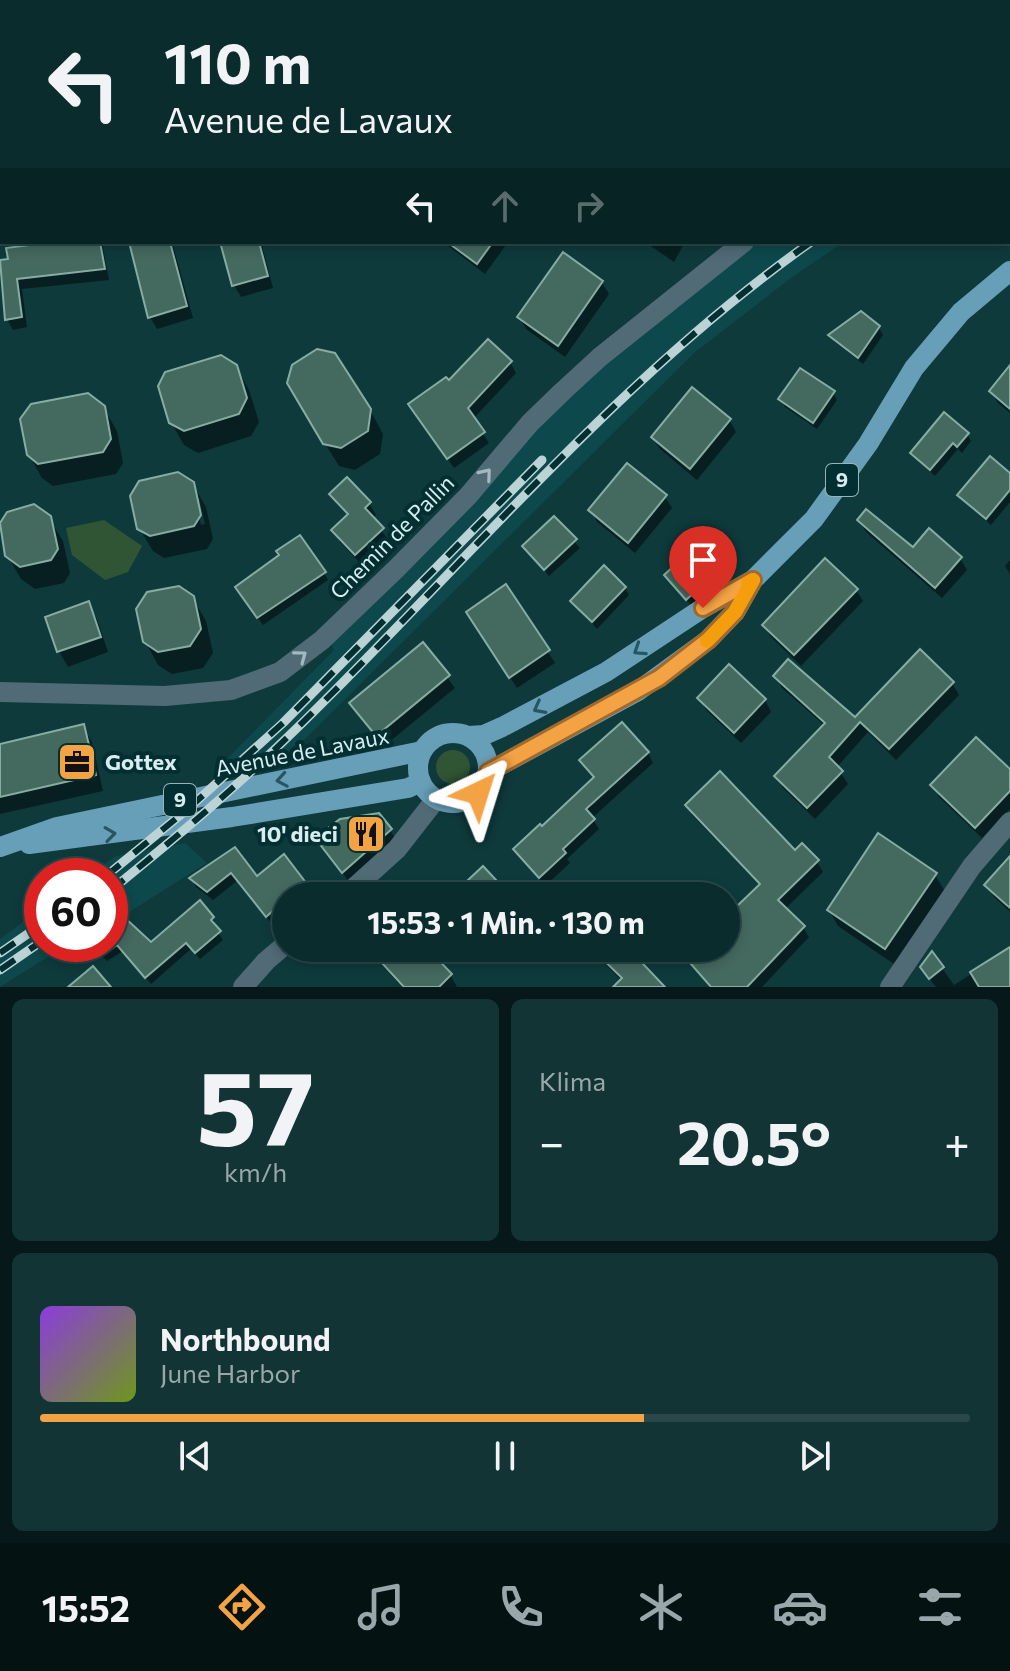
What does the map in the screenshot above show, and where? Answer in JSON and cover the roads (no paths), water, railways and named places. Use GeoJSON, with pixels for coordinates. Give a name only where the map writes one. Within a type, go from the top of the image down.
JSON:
{"type":"FeatureCollection","features":[{"type":"Feature","properties":{"kind":"main road","name":"9"},"geometry":{"type":"LineString","coordinates":[[488,772],[659,678],[708,640],[735,612],[753,580],[814,519],[868,444],[914,368],[961,312],[1010,271]]}},
{"type":"Feature","properties":{"kind":"main road","name":"9"},"geometry":{"type":"LineString","coordinates":[[469,736],[484,735],[502,727],[606,672],[703,608],[753,580]]}},
{"type":"Feature","properties":{"kind":"main road"},"geometry":{"type":"LineString","coordinates":[[459,733],[469,736],[485,751],[488,772],[478,793],[469,800],[446,803],[436,799],[421,782],[418,772],[422,751],[438,736],[459,733]]}},
{"type":"Feature","properties":{"kind":"main road","name":"Avenue de Lavaux"},"geometry":{"type":"LineString","coordinates":[[2,846],[57,827],[422,751]]}},
{"type":"Feature","properties":{"kind":"main road","name":"Avenue de Lavaux"},"geometry":{"type":"LineString","coordinates":[[2,846],[46,844],[232,817],[408,788],[421,782]]}},
{"type":"Feature","properties":{"kind":"street","name":"Chemin de Pallin"},"geometry":{"type":"LineString","coordinates":[[0,692],[165,696],[231,690],[280,672],[322,640],[468,496],[530,423],[563,391],[611,348],[741,244]]}},
{"type":"Feature","properties":{"kind":"street"},"geometry":{"type":"LineString","coordinates":[[360,882],[397,849],[436,799]]}},
{"type":"Feature","properties":{"kind":"street"},"geometry":{"type":"LineString","coordinates":[[890,987],[972,866],[1010,822]]}},
{"type":"Feature","properties":{"kind":"street"},"geometry":{"type":"LineString","coordinates":[[243,987],[272,956]]}},
{"type":"Feature","properties":{"kind":"railway"},"geometry":{"type":"LineString","coordinates":[[128,876],[275,750],[608,412],[740,295],[808,244]]}},
{"type":"Feature","properties":{"kind":"railway"},"geometry":{"type":"LineString","coordinates":[[128,858],[283,723],[542,460]]}},
{"type":"Feature","properties":{"kind":"railway"},"geometry":{"type":"LineString","coordinates":[[0,953],[24,936]]}},
{"type":"Feature","properties":{"kind":"railway"},"geometry":{"type":"LineString","coordinates":[[0,970],[24,953]]}},
{"type":"Feature","properties":{"kind":"place","name":"Gottex"},"geometry":{"type":"Point","coordinates":[77,762]}},
{"type":"Feature","properties":{"kind":"place","name":"10' dieci"},"geometry":{"type":"Point","coordinates":[366,834]}}]}
